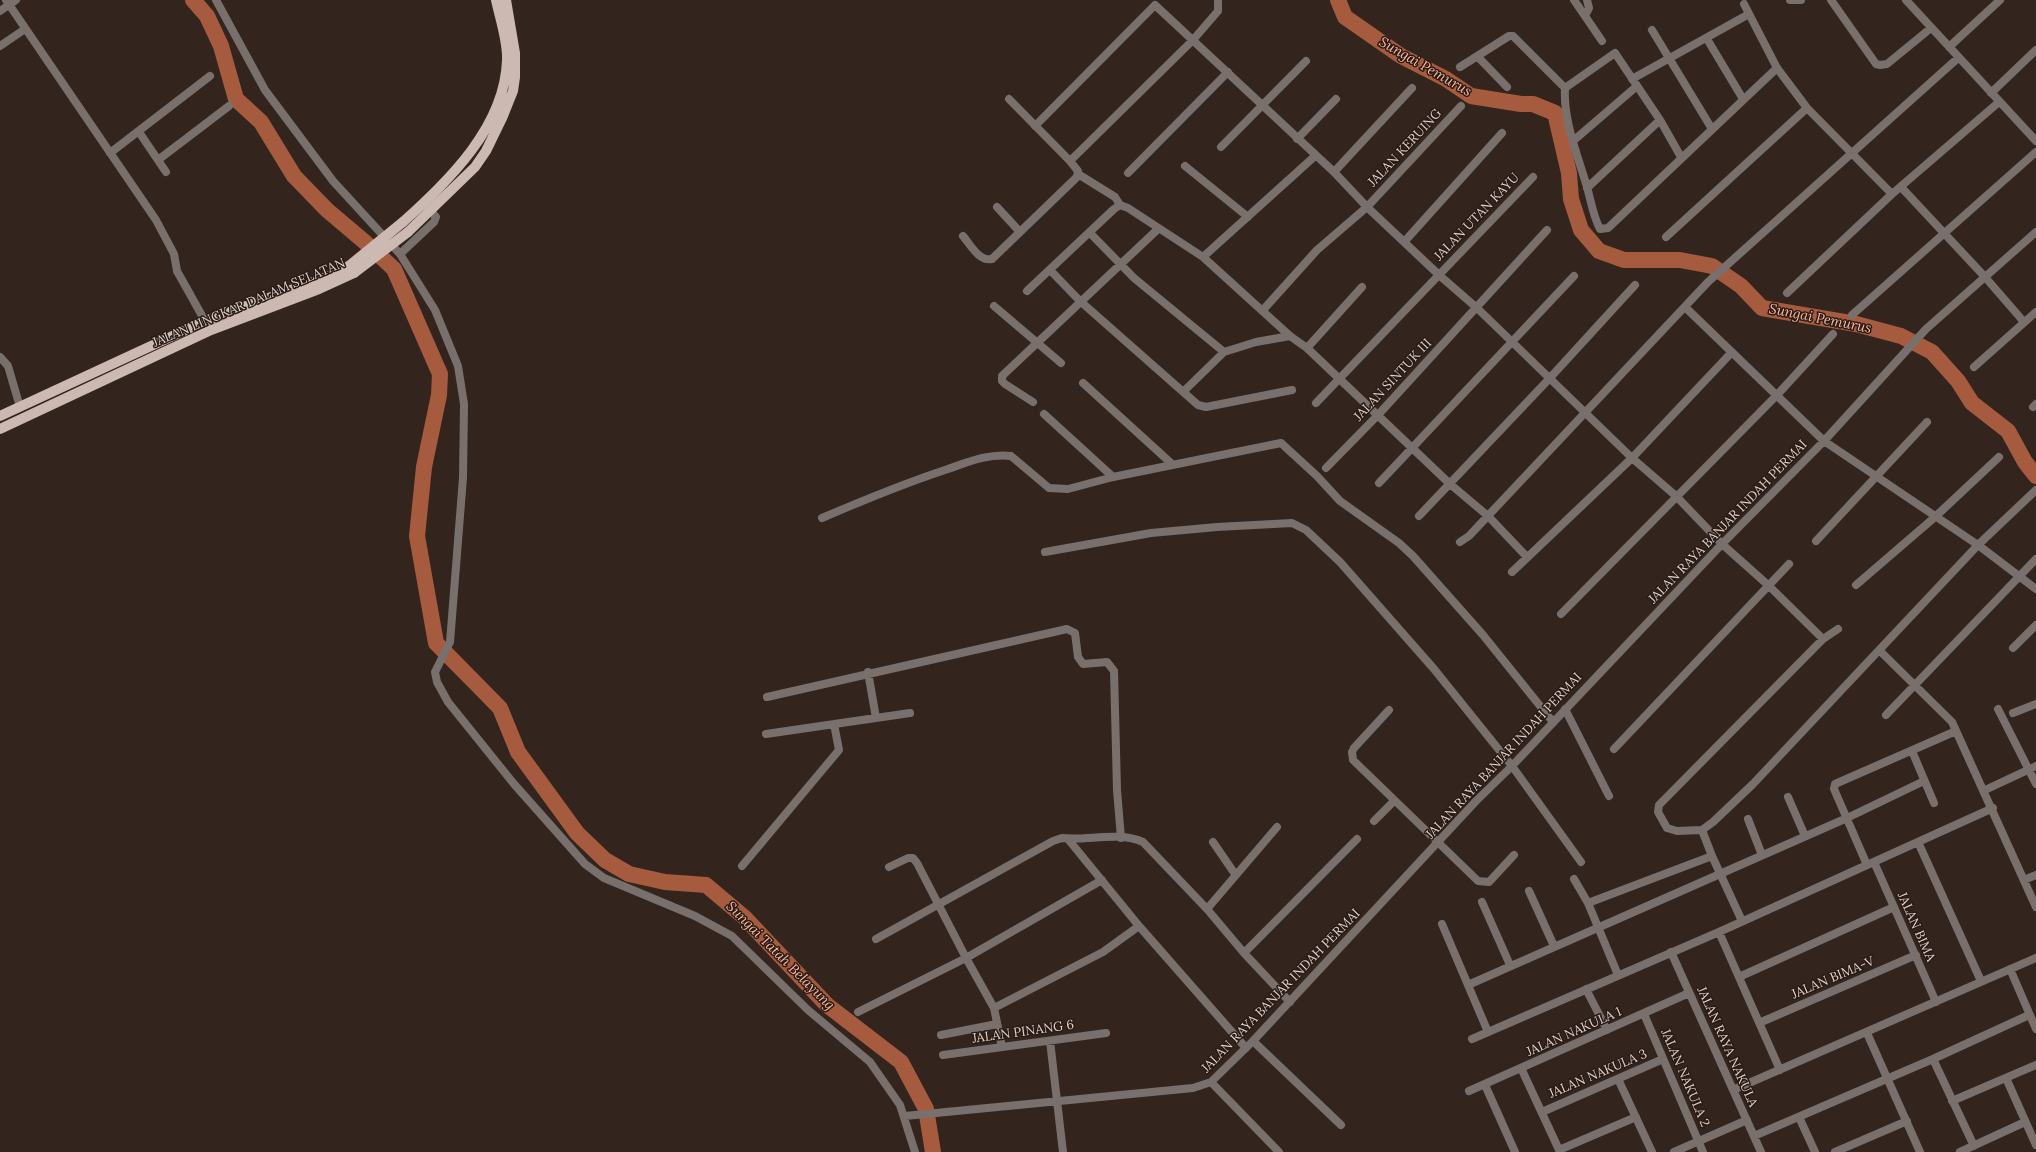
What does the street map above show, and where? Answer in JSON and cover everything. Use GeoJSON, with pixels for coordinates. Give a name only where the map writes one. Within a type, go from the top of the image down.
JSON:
{"type":"FeatureCollection","features":[{"type":"Feature","properties":{"kind":"main road","name":"JALAN LINGKAR DALAM SELATAN"},"geometry":{"type":"LineString","coordinates":[[0,429],[211,330],[318,289],[352,270],[408,232],[473,147],[497,107],[506,80],[507,58],[496,0]]}},
{"type":"Feature","properties":{"kind":"main road","name":"JALAN LINGKAR DALAM SELATAN"},"geometry":{"type":"LineString","coordinates":[[0,416],[205,321],[338,273],[352,270],[403,222],[427,207],[474,167],[483,154],[503,116],[515,77],[515,54],[506,0]]}},
{"type":"Feature","properties":{"kind":"main road"},"geometry":{"type":"LineString","coordinates":[[473,147],[483,154]]}},
{"type":"Feature","properties":{"kind":"street"},"geometry":{"type":"LineString","coordinates":[[0,11],[7,2],[16,0]]}},
{"type":"Feature","properties":{"kind":"street"},"geometry":{"type":"LineString","coordinates":[[216,0],[265,90],[333,181],[400,254],[435,310],[458,366],[463,391],[463,478],[450,642],[435,672],[437,682],[448,702],[514,784],[585,864],[610,881],[695,916],[732,936],[808,1010],[870,1062],[894,1094],[905,1116],[914,1152]]}},
{"type":"Feature","properties":{"kind":"street"},"geometry":{"type":"LineString","coordinates":[[1070,161],[1193,40],[1218,11],[1218,0]]}},
{"type":"Feature","properties":{"kind":"street"},"geometry":{"type":"LineString","coordinates":[[1574,0],[1602,42]]}},
{"type":"Feature","properties":{"kind":"street"},"geometry":{"type":"LineString","coordinates":[[1585,16],[1589,8],[1587,0]]}},
{"type":"Feature","properties":{"kind":"street"},"geometry":{"type":"LineString","coordinates":[[1790,0],[1801,0]]}},
{"type":"Feature","properties":{"kind":"street"},"geometry":{"type":"LineString","coordinates":[[1831,0],[1876,64],[1887,64],[1931,28]]}},
{"type":"Feature","properties":{"kind":"street"},"geometry":{"type":"LineString","coordinates":[[1949,47],[2000,0]]}},
{"type":"Feature","properties":{"kind":"street"},"geometry":{"type":"LineString","coordinates":[[1911,1],[1931,28],[2036,140]]}},
{"type":"Feature","properties":{"kind":"street"},"geometry":{"type":"LineString","coordinates":[[7,2],[165,234],[174,254],[177,271],[205,321]]}},
{"type":"Feature","properties":{"kind":"street"},"geometry":{"type":"LineString","coordinates":[[1744,4],[1777,68],[1807,108],[1892,194]]}},
{"type":"Feature","properties":{"kind":"street"},"geometry":{"type":"LineString","coordinates":[[1035,126],[1155,5],[1228,72],[1315,156],[1334,172],[1367,207],[1405,241],[1439,275],[1477,308],[1632,458],[1676,496],[1722,544],[1768,585],[1823,639]]}},
{"type":"Feature","properties":{"kind":"street"},"geometry":{"type":"LineString","coordinates":[[1573,141],[1634,82],[1749,14]]}},
{"type":"Feature","properties":{"kind":"street"},"geometry":{"type":"LineString","coordinates":[[0,46],[26,29]]}},
{"type":"Feature","properties":{"kind":"street"},"geometry":{"type":"LineString","coordinates":[[1652,30],[1712,129]]}},
{"type":"Feature","properties":{"kind":"street"},"geometry":{"type":"LineString","coordinates":[[1460,67],[1509,36],[1513,36],[1565,88],[1565,105],[1573,141],[1598,224],[1600,228],[1603,229],[1608,228],[1777,68]]}},
{"type":"Feature","properties":{"kind":"street"},"geometry":{"type":"LineString","coordinates":[[1707,39],[1743,99]]}},
{"type":"Feature","properties":{"kind":"street"},"geometry":{"type":"LineString","coordinates":[[1991,93],[2036,50]]}},
{"type":"Feature","properties":{"kind":"street"},"geometry":{"type":"LineString","coordinates":[[1565,88],[1615,53],[1660,120],[1682,157]]}},
{"type":"Feature","properties":{"kind":"street"},"geometry":{"type":"LineString","coordinates":[[1478,57],[1507,87]]}},
{"type":"Feature","properties":{"kind":"street"},"geometry":{"type":"LineString","coordinates":[[1460,542],[1469,536],[1708,282],[1958,58]]}},
{"type":"Feature","properties":{"kind":"street"},"geometry":{"type":"LineString","coordinates":[[1221,147],[1306,61]]}},
{"type":"Feature","properties":{"kind":"street"},"geometry":{"type":"LineString","coordinates":[[1128,173],[1228,72]]}},
{"type":"Feature","properties":{"kind":"street"},"geometry":{"type":"LineString","coordinates":[[110,153],[210,76]]}},
{"type":"Feature","properties":{"kind":"street"},"geometry":{"type":"LineString","coordinates":[[1334,172],[1412,88]]}},
{"type":"Feature","properties":{"kind":"street"},"geometry":{"type":"LineString","coordinates":[[1009,98],[1070,161],[1078,174],[1115,197],[1120,206]]}},
{"type":"Feature","properties":{"kind":"street"},"geometry":{"type":"LineString","coordinates":[[1297,139],[1336,99]]}},
{"type":"Feature","properties":{"kind":"street"},"geometry":{"type":"LineString","coordinates":[[1787,293],[1892,194],[1999,102]]}},
{"type":"Feature","properties":{"kind":"street"},"geometry":{"type":"LineString","coordinates":[[158,160],[229,106]]}},
{"type":"Feature","properties":{"kind":"street","name":"JALAN KERUING"},"geometry":{"type":"LineString","coordinates":[[1263,310],[1317,250],[1367,207],[1461,106]]}},
{"type":"Feature","properties":{"kind":"street"},"geometry":{"type":"LineString","coordinates":[[1666,237],[1807,108]]}},
{"type":"Feature","properties":{"kind":"street"},"geometry":{"type":"LineString","coordinates":[[1587,188],[1660,120]]}},
{"type":"Feature","properties":{"kind":"street"},"geometry":{"type":"LineString","coordinates":[[139,132],[166,172]]}},
{"type":"Feature","properties":{"kind":"street"},"geometry":{"type":"LineString","coordinates":[[1405,241],[1502,133]]}},
{"type":"Feature","properties":{"kind":"street"},"geometry":{"type":"LineString","coordinates":[[1852,315],[2036,152]]}},
{"type":"Feature","properties":{"kind":"street"},"geometry":{"type":"LineString","coordinates":[[1203,257],[1315,156]]}},
{"type":"Feature","properties":{"kind":"street"},"geometry":{"type":"LineString","coordinates":[[1185,166],[1248,217]]}},
{"type":"Feature","properties":{"kind":"street"},"geometry":{"type":"LineString","coordinates":[[963,236],[981,257],[988,260],[995,256],[1076,180],[1078,174]]}},
{"type":"Feature","properties":{"kind":"street","name":"JALAN UTAN KAYU"},"geometry":{"type":"LineString","coordinates":[[1316,403],[1340,380],[1533,176]]}},
{"type":"Feature","properties":{"kind":"street"},"geometry":{"type":"LineString","coordinates":[[1901,187],[1985,277],[2024,322]]}},
{"type":"Feature","properties":{"kind":"street"},"geometry":{"type":"LineString","coordinates":[[1027,291],[1090,234],[1114,209],[1120,206],[1128,208],[1203,257],[1290,336],[1307,348],[1412,449],[1488,516],[1527,557]]}},
{"type":"Feature","properties":{"kind":"street"},"geometry":{"type":"LineString","coordinates":[[400,254],[434,222],[436,217],[427,207]]}},
{"type":"Feature","properties":{"kind":"street"},"geometry":{"type":"LineString","coordinates":[[997,207],[1020,232]]}},
{"type":"Feature","properties":{"kind":"street"},"geometry":{"type":"LineString","coordinates":[[1033,402],[1004,384],[1001,379],[1002,376],[1158,229]]}},
{"type":"Feature","properties":{"kind":"street","name":"JALAN SINTUK III"},"geometry":{"type":"LineString","coordinates":[[1326,468],[1378,415],[1547,230]]}},
{"type":"Feature","properties":{"kind":"street","name":"JALAN RAYA BANJAR INDAH PERMAI"},"geometry":{"type":"LineString","coordinates":[[905,1116],[1056,1103],[1193,1088],[1211,1082],[1253,1042],[1439,843],[1476,801],[1512,766],[1722,544],[1824,441],[1926,329],[2036,232]]}},
{"type":"Feature","properties":{"kind":"street"},"geometry":{"type":"LineString","coordinates":[[1090,234],[1120,264],[1224,352]]}},
{"type":"Feature","properties":{"kind":"street"},"geometry":{"type":"LineString","coordinates":[[1050,270],[1080,301],[1184,391],[1198,405],[1206,407],[1292,390]]}},
{"type":"Feature","properties":{"kind":"street"},"geometry":{"type":"LineString","coordinates":[[1379,483],[1574,276]]}},
{"type":"Feature","properties":{"kind":"street"},"geometry":{"type":"LineString","coordinates":[[1420,516],[1550,379],[1635,285]]}},
{"type":"Feature","properties":{"kind":"street"},"geometry":{"type":"LineString","coordinates":[[1307,348],[1362,287]]}},
{"type":"Feature","properties":{"kind":"street"},"geometry":{"type":"LineString","coordinates":[[994,306],[1061,363]]}},
{"type":"Feature","properties":{"kind":"street"},"geometry":{"type":"LineString","coordinates":[[1685,307],[1824,441],[1875,477],[1978,545],[2036,589]]}},
{"type":"Feature","properties":{"kind":"street"},"geometry":{"type":"LineString","coordinates":[[1974,367],[2036,312]]}},
{"type":"Feature","properties":{"kind":"street"},"geometry":{"type":"LineString","coordinates":[[1561,614],[1777,395],[1833,334]]}},
{"type":"Feature","properties":{"kind":"street"},"geometry":{"type":"LineString","coordinates":[[1184,391],[1224,352],[1256,342],[1290,336]]}},
{"type":"Feature","properties":{"kind":"street"},"geometry":{"type":"LineString","coordinates":[[1512,572],[1632,458],[1732,352]]}},
{"type":"Feature","properties":{"kind":"street"},"geometry":{"type":"LineString","coordinates":[[0,358],[8,366],[20,407]]}},
{"type":"Feature","properties":{"kind":"street"},"geometry":{"type":"LineString","coordinates":[[1083,384],[1172,464]]}},
{"type":"Feature","properties":{"kind":"street"},"geometry":{"type":"LineString","coordinates":[[1044,414],[1113,477]]}},
{"type":"Feature","properties":{"kind":"street"},"geometry":{"type":"LineString","coordinates":[[1816,541],[1927,422]]}},
{"type":"Feature","properties":{"kind":"street"},"geometry":{"type":"LineString","coordinates":[[822,518],[913,480],[966,463],[993,457],[1011,456],[1049,488],[1057,490],[1068,489],[1172,464],[1281,443],[1287,447],[1340,501],[1398,543],[1413,556],[1483,635],[1553,722]]}},
{"type":"Feature","properties":{"kind":"street"},"geometry":{"type":"LineString","coordinates":[[1856,585],[1935,517],[1999,457]]}},
{"type":"Feature","properties":{"kind":"street"},"geometry":{"type":"LineString","coordinates":[[1838,629],[1823,639],[1659,805],[1658,812],[1667,828],[1677,831],[1702,830],[1713,822],[1753,784],[1978,545],[2035,491]]}},
{"type":"Feature","properties":{"kind":"street"},"geometry":{"type":"LineString","coordinates":[[1045,552],[1152,533],[1217,527],[1296,524],[1306,530],[1340,562],[1384,612],[1512,766],[1581,862]]}},
{"type":"Feature","properties":{"kind":"street"},"geometry":{"type":"LineString","coordinates":[[1886,716],[2036,559]]}},
{"type":"Feature","properties":{"kind":"street"},"geometry":{"type":"LineString","coordinates":[[1614,749],[1789,564]]}},
{"type":"Feature","properties":{"kind":"street"},"geometry":{"type":"LineString","coordinates":[[2013,648],[2036,625]]}},
{"type":"Feature","properties":{"kind":"street"},"geometry":{"type":"LineString","coordinates":[[767,697],[868,672],[1067,629],[1072,630],[1076,633],[1080,661],[1083,664],[1108,662],[1114,671],[1117,790],[1121,838]]}},
{"type":"Feature","properties":{"kind":"street"},"geometry":{"type":"LineString","coordinates":[[1879,650],[1947,715],[1985,790],[2036,907]]}},
{"type":"Feature","properties":{"kind":"street"},"geometry":{"type":"LineString","coordinates":[[868,672],[876,718]]}},
{"type":"Feature","properties":{"kind":"street"},"geometry":{"type":"LineString","coordinates":[[2013,713],[2036,704]]}},
{"type":"Feature","properties":{"kind":"street"},"geometry":{"type":"LineString","coordinates":[[1998,708],[2032,768],[2036,784]]}},
{"type":"Feature","properties":{"kind":"street"},"geometry":{"type":"LineString","coordinates":[[1565,709],[1609,796]]}},
{"type":"Feature","properties":{"kind":"street"},"geometry":{"type":"LineString","coordinates":[[1389,710],[1354,748],[1351,755],[1353,760],[1478,881],[1489,882],[1514,855]]}},
{"type":"Feature","properties":{"kind":"street"},"geometry":{"type":"LineString","coordinates":[[766,734],[910,713]]}},
{"type":"Feature","properties":{"kind":"street"},"geometry":{"type":"LineString","coordinates":[[742,866],[839,750],[834,724]]}},
{"type":"Feature","properties":{"kind":"street"},"geometry":{"type":"LineString","coordinates":[[1934,803],[1912,751],[1956,731]]}},
{"type":"Feature","properties":{"kind":"street","name":"JALAN BIMA"},"geometry":{"type":"LineString","coordinates":[[1912,751],[1834,784],[1834,788],[1847,818],[1894,907],[1936,1002]]}},
{"type":"Feature","properties":{"kind":"street"},"geometry":{"type":"LineString","coordinates":[[1985,790],[2032,768]]}},
{"type":"Feature","properties":{"kind":"street"},"geometry":{"type":"LineString","coordinates":[[1468,984],[1847,818],[1924,781]]}},
{"type":"Feature","properties":{"kind":"street"},"geometry":{"type":"LineString","coordinates":[[1788,797],[1805,836]]}},
{"type":"Feature","properties":{"kind":"street"},"geometry":{"type":"LineString","coordinates":[[1374,821],[1394,801]]}},
{"type":"Feature","properties":{"kind":"street"},"geometry":{"type":"LineString","coordinates":[[1472,1039],[1719,932],[1993,808]]}},
{"type":"Feature","properties":{"kind":"street"},"geometry":{"type":"LineString","coordinates":[[1748,819],[1762,855]]}},
{"type":"Feature","properties":{"kind":"street"},"geometry":{"type":"LineString","coordinates":[[1207,909],[1235,874],[1277,827]]}},
{"type":"Feature","properties":{"kind":"street"},"geometry":{"type":"LineString","coordinates":[[1702,830],[1719,873],[1742,921]]}},
{"type":"Feature","properties":{"kind":"street"},"geometry":{"type":"LineString","coordinates":[[876,939],[1053,841],[1062,838],[1136,839],[1148,846],[1207,909],[1244,953],[1290,1002]]}},
{"type":"Feature","properties":{"kind":"street"},"geometry":{"type":"LineString","coordinates":[[1068,839],[1139,926],[1246,1048]]}},
{"type":"Feature","properties":{"kind":"street"},"geometry":{"type":"LineString","coordinates":[[1244,953],[1357,839]]}},
{"type":"Feature","properties":{"kind":"street"},"geometry":{"type":"LineString","coordinates":[[1213,842],[1235,874]]}},
{"type":"Feature","properties":{"kind":"street"},"geometry":{"type":"LineString","coordinates":[[1918,842],[1981,981]]}},
{"type":"Feature","properties":{"kind":"street"},"geometry":{"type":"LineString","coordinates":[[1588,902],[1712,856]]}},
{"type":"Feature","properties":{"kind":"street"},"geometry":{"type":"LineString","coordinates":[[889,868],[908,858],[913,858],[917,863],[966,958],[994,1008],[1002,1047]]}},
{"type":"Feature","properties":{"kind":"street"},"geometry":{"type":"LineString","coordinates":[[2024,880],[2036,874]]}},
{"type":"Feature","properties":{"kind":"street"},"geometry":{"type":"LineString","coordinates":[[1574,879],[1588,902],[1618,975]]}},
{"type":"Feature","properties":{"kind":"street"},"geometry":{"type":"LineString","coordinates":[[858,1012],[966,958],[1102,880]]}},
{"type":"Feature","properties":{"kind":"street"},"geometry":{"type":"LineString","coordinates":[[1529,890],[1554,946]]}},
{"type":"Feature","properties":{"kind":"street"},"geometry":{"type":"LineString","coordinates":[[1482,902],[1510,965]]}},
{"type":"Feature","properties":{"kind":"street"},"geometry":{"type":"LineString","coordinates":[[1739,977],[1894,907]]}},
{"type":"Feature","properties":{"kind":"street"},"geometry":{"type":"LineString","coordinates":[[1442,924],[1488,1032]]}},
{"type":"Feature","properties":{"kind":"street"},"geometry":{"type":"LineString","coordinates":[[994,1008],[1103,952],[1139,926]]}},
{"type":"Feature","properties":{"kind":"street"},"geometry":{"type":"LineString","coordinates":[[1719,932],[1780,1070]]}},
{"type":"Feature","properties":{"kind":"street","name":"JALAN RAYA NAKULA"},"geometry":{"type":"LineString","coordinates":[[1671,952],[1761,1152]]}},
{"type":"Feature","properties":{"kind":"street","name":"JALAN BIMA-V"},"geometry":{"type":"LineString","coordinates":[[1759,1023],[1916,955]]}},
{"type":"Feature","properties":{"kind":"street"},"geometry":{"type":"LineString","coordinates":[[1733,1090],[1867,1033],[1981,981],[2036,958]]}},
{"type":"Feature","properties":{"kind":"street"},"geometry":{"type":"LineString","coordinates":[[2010,969],[2036,1029]]}},
{"type":"Feature","properties":{"kind":"street"},"geometry":{"type":"LineString","coordinates":[[1586,989],[1607,1030]]}},
{"type":"Feature","properties":{"kind":"street","name":"JALAN NAKULA 1"},"geometry":{"type":"LineString","coordinates":[[1469,1091],[1689,993]]}},
{"type":"Feature","properties":{"kind":"street","name":"JALAN NAKULA 2"},"geometry":{"type":"LineString","coordinates":[[1644,1014],[1703,1152]]}},
{"type":"Feature","properties":{"kind":"street"},"geometry":{"type":"LineString","coordinates":[[1754,1136],[1933,1059],[2029,1015]]}},
{"type":"Feature","properties":{"kind":"street"},"geometry":{"type":"LineString","coordinates":[[941,1034],[997,1024]]}},
{"type":"Feature","properties":{"kind":"street","name":"JALAN PINANG 6"},"geometry":{"type":"LineString","coordinates":[[943,1055],[1106,1033]]}},
{"type":"Feature","properties":{"kind":"street"},"geometry":{"type":"LineString","coordinates":[[1867,1033],[1920,1152]]}},
{"type":"Feature","properties":{"kind":"street"},"geometry":{"type":"LineString","coordinates":[[1050,1041],[1056,1103],[1063,1152]]}},
{"type":"Feature","properties":{"kind":"street"},"geometry":{"type":"LineString","coordinates":[[1253,1042],[1341,1125]]}},
{"type":"Feature","properties":{"kind":"street","name":"JALAN NAKULA 3"},"geometry":{"type":"LineString","coordinates":[[1542,1112],[1663,1059]]}},
{"type":"Feature","properties":{"kind":"street"},"geometry":{"type":"LineString","coordinates":[[1933,1059],[1974,1146]]}},
{"type":"Feature","properties":{"kind":"street"},"geometry":{"type":"LineString","coordinates":[[1952,1101],[2036,1065]]}},
{"type":"Feature","properties":{"kind":"street"},"geometry":{"type":"LineString","coordinates":[[1521,1068],[1559,1151],[1636,1117]]}},
{"type":"Feature","properties":{"kind":"street"},"geometry":{"type":"LineString","coordinates":[[2006,1078],[2036,1146]]}},
{"type":"Feature","properties":{"kind":"street"},"geometry":{"type":"LineString","coordinates":[[1618,1079],[1652,1152]]}},
{"type":"Feature","properties":{"kind":"street"},"geometry":{"type":"LineString","coordinates":[[1211,1082],[1279,1152]]}},
{"type":"Feature","properties":{"kind":"street"},"geometry":{"type":"LineString","coordinates":[[1485,1085],[1515,1152]]}},
{"type":"Feature","properties":{"kind":"street"},"geometry":{"type":"LineString","coordinates":[[1798,1116],[1815,1152]]}},
{"type":"Feature","properties":{"kind":"street"},"geometry":{"type":"LineString","coordinates":[[1674,1152],[1747,1120]]}},
{"type":"Feature","properties":{"kind":"street"},"geometry":{"type":"LineString","coordinates":[[1836,1152],[1907,1121]]}},
{"type":"Feature","properties":{"kind":"street"},"geometry":{"type":"LineString","coordinates":[[1960,1152],[2025,1122]]}},
{"type":"Feature","properties":{"kind":"waterway","name":"Sungai Tatah Belayung"},"geometry":{"type":"LineString","coordinates":[[193,0],[207,16],[221,46],[236,99],[261,122],[294,176],[327,210],[394,269],[440,374],[439,395],[424,467],[417,536],[436,643],[500,708],[518,752],[577,833],[605,860],[629,874],[665,882],[706,885],[744,917],[827,1005],[901,1062],[926,1109],[933,1152]]}},
{"type":"Feature","properties":{"kind":"waterway","name":"Sungai Pemurus"},"geometry":{"type":"LineString","coordinates":[[1338,0],[1345,17],[1401,56],[1446,79],[1471,96],[1521,104],[1533,104],[1555,113],[1569,173],[1571,199],[1581,230],[1599,251],[1624,260],[1680,260],[1712,266],[1741,286],[1762,308],[1856,324],[1901,336],[1932,352],[1958,381],[1972,403],[2008,431],[2025,462],[2036,476]]}}]}
